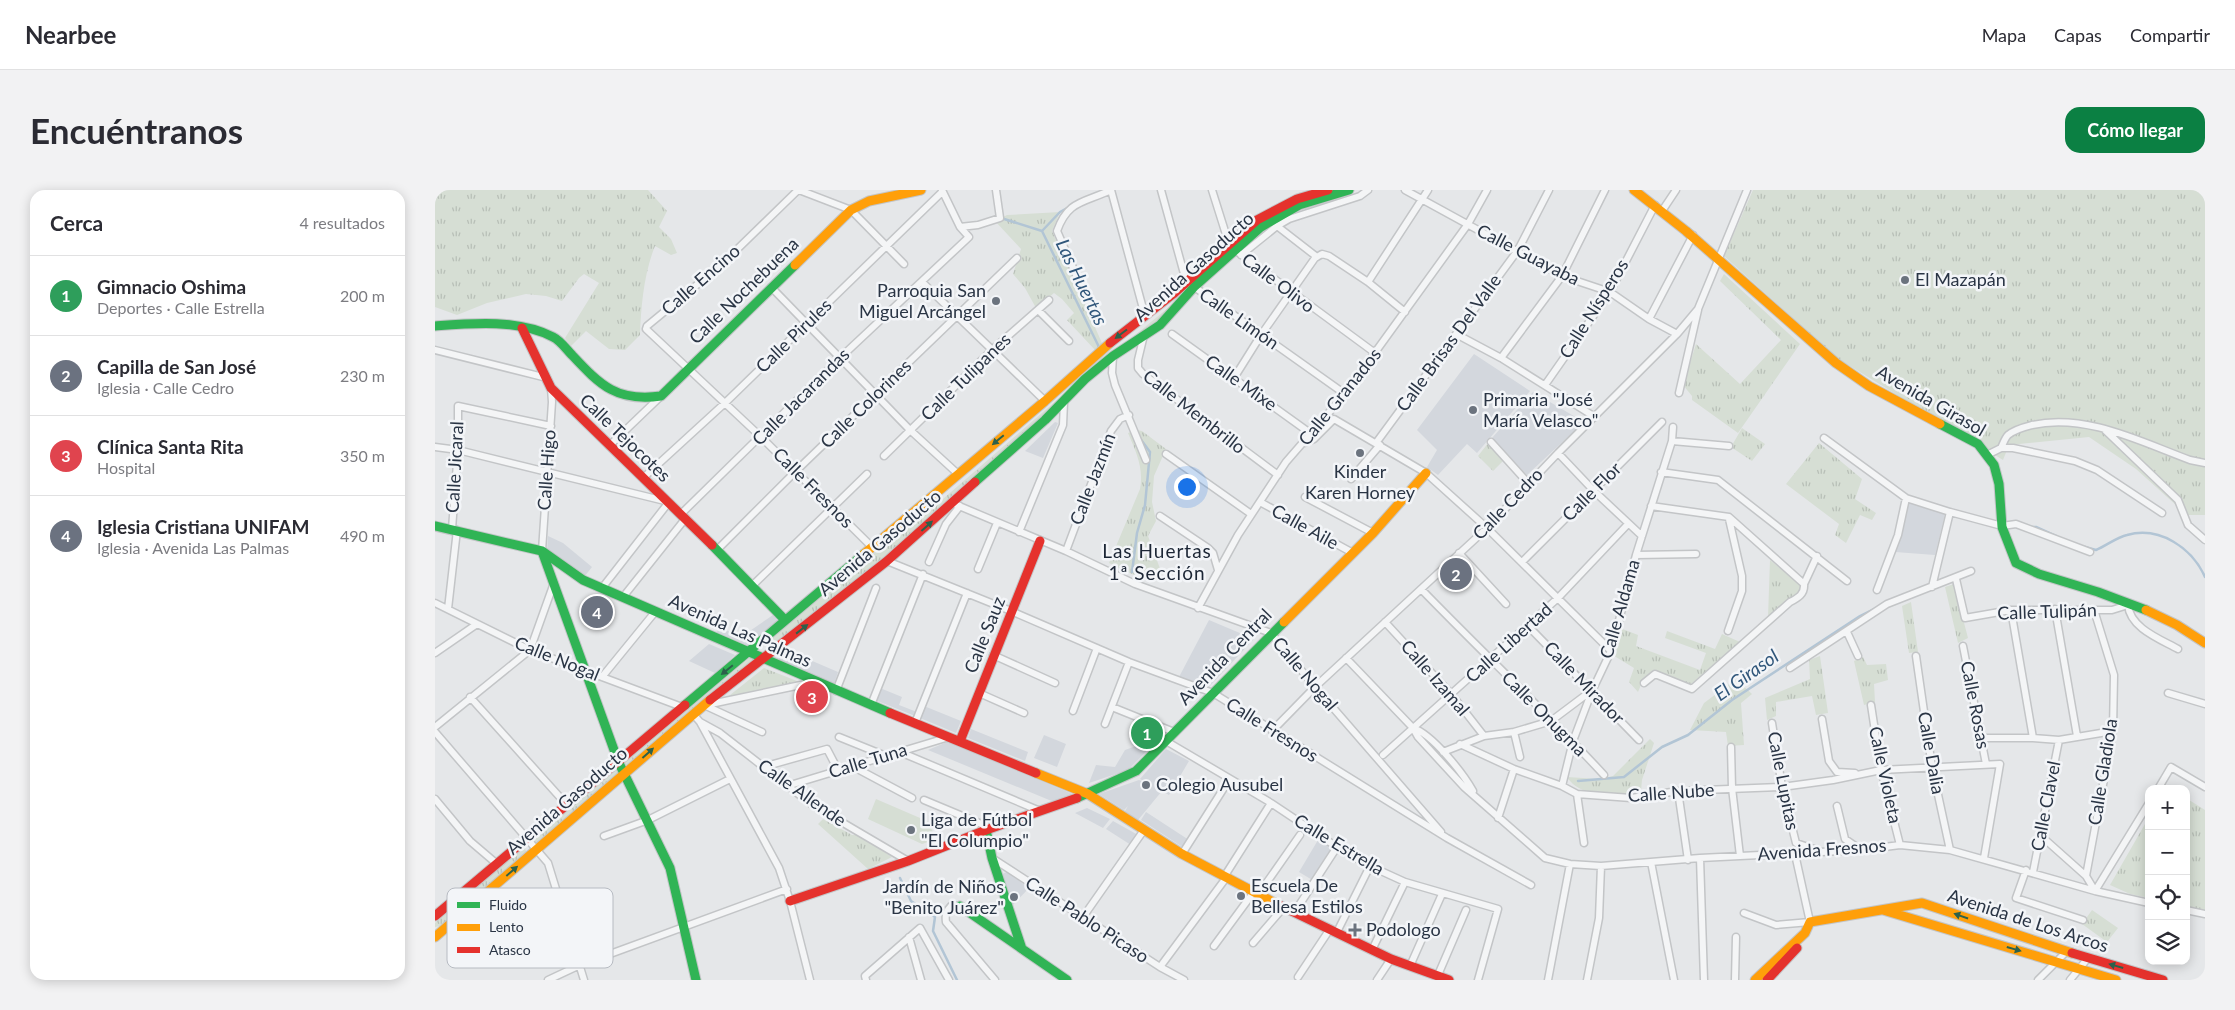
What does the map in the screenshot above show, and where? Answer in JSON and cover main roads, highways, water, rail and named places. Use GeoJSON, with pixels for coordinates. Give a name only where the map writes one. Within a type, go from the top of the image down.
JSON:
{"type":"FeatureCollection","features":[{"type":"Feature","properties":{"kind":"waterway","name":"Las Huertas"},"geometry":{"type":"LineString","coordinates":[[1042,231],[1060,212],[1069,207]]}},
{"type":"Feature","properties":{"kind":"waterway","name":"Las Huertas"},"geometry":{"type":"LineString","coordinates":[[1001,218],[1042,231],[1098,345]]}},
{"type":"Feature","properties":{"kind":"waterway","name":"Las Huertas"},"geometry":{"type":"LineString","coordinates":[[1132,572],[1137,533],[1145,505],[1150,452],[1139,437]]}},
{"type":"Feature","properties":{"kind":"waterway","name":"El Girasol"},"geometry":{"type":"LineString","coordinates":[[2031,527],[2036,527],[2056,536]]}},
{"type":"Feature","properties":{"kind":"waterway","name":"El Girasol"},"geometry":{"type":"LineString","coordinates":[[2085,547],[2096,550],[2123,536],[2139,533],[2151,534],[2163,537],[2183,549],[2192,557],[2205,577]]}},
{"type":"Feature","properties":{"kind":"waterway","name":"El Girasol"},"geometry":{"type":"LineString","coordinates":[[1578,781],[1624,777],[1662,747],[1688,735],[1732,700],[1860,616],[1876,608]]}},
{"type":"Feature","properties":{"kind":"waterway"},"geometry":{"type":"LineString","coordinates":[[900,878],[911,901],[935,917],[933,931],[957,980]]}},
{"type":"Feature","properties":{"kind":"place","name":"El Mazapán"},"geometry":{"type":"Point","coordinates":[1905,280]}},
{"type":"Feature","properties":{"kind":"place","name":"Parroquia San Miguel Arcángel"},"geometry":{"type":"Point","coordinates":[996,301]}},
{"type":"Feature","properties":{"kind":"place","name":"Primaria \"José María Velasco\""},"geometry":{"type":"Point","coordinates":[1473,410]}},
{"type":"Feature","properties":{"kind":"place","name":"Kinder Karen Horney"},"geometry":{"type":"Point","coordinates":[1360,453]}},
{"type":"Feature","properties":{"kind":"place","name":"Capilla de San José"},"geometry":{"type":"Point","coordinates":[1456,574]}},
{"type":"Feature","properties":{"kind":"place","name":"Iglesia Cristiana UNIFAM"},"geometry":{"type":"Point","coordinates":[597,612]}},
{"type":"Feature","properties":{"kind":"place","name":"Clínica Santa Rita"},"geometry":{"type":"Point","coordinates":[812,697]}},
{"type":"Feature","properties":{"kind":"place","name":"Gimnacio Oshima"},"geometry":{"type":"Point","coordinates":[1147,733]}},
{"type":"Feature","properties":{"kind":"place","name":"Colegio Ausubel"},"geometry":{"type":"Point","coordinates":[1146,785]}},
{"type":"Feature","properties":{"kind":"place","name":"Liga de Fútbol \"El Columpio\""},"geometry":{"type":"Point","coordinates":[911,830]}},
{"type":"Feature","properties":{"kind":"place","name":"Escuela De Bellesa Estilos"},"geometry":{"type":"Point","coordinates":[1241,896]}},
{"type":"Feature","properties":{"kind":"place","name":"Jardín de Niños \"Benito Juárez\""},"geometry":{"type":"Point","coordinates":[1014,897]}},
{"type":"Feature","properties":{"kind":"place","name":"Podologo"},"geometry":{"type":"Point","coordinates":[1355,930]}},
{"type":"Feature","properties":{"kind":"district","name":"Las Huertas 1ª Sección"},"geometry":{"type":"Point","coordinates":[1157,562]}}]}
